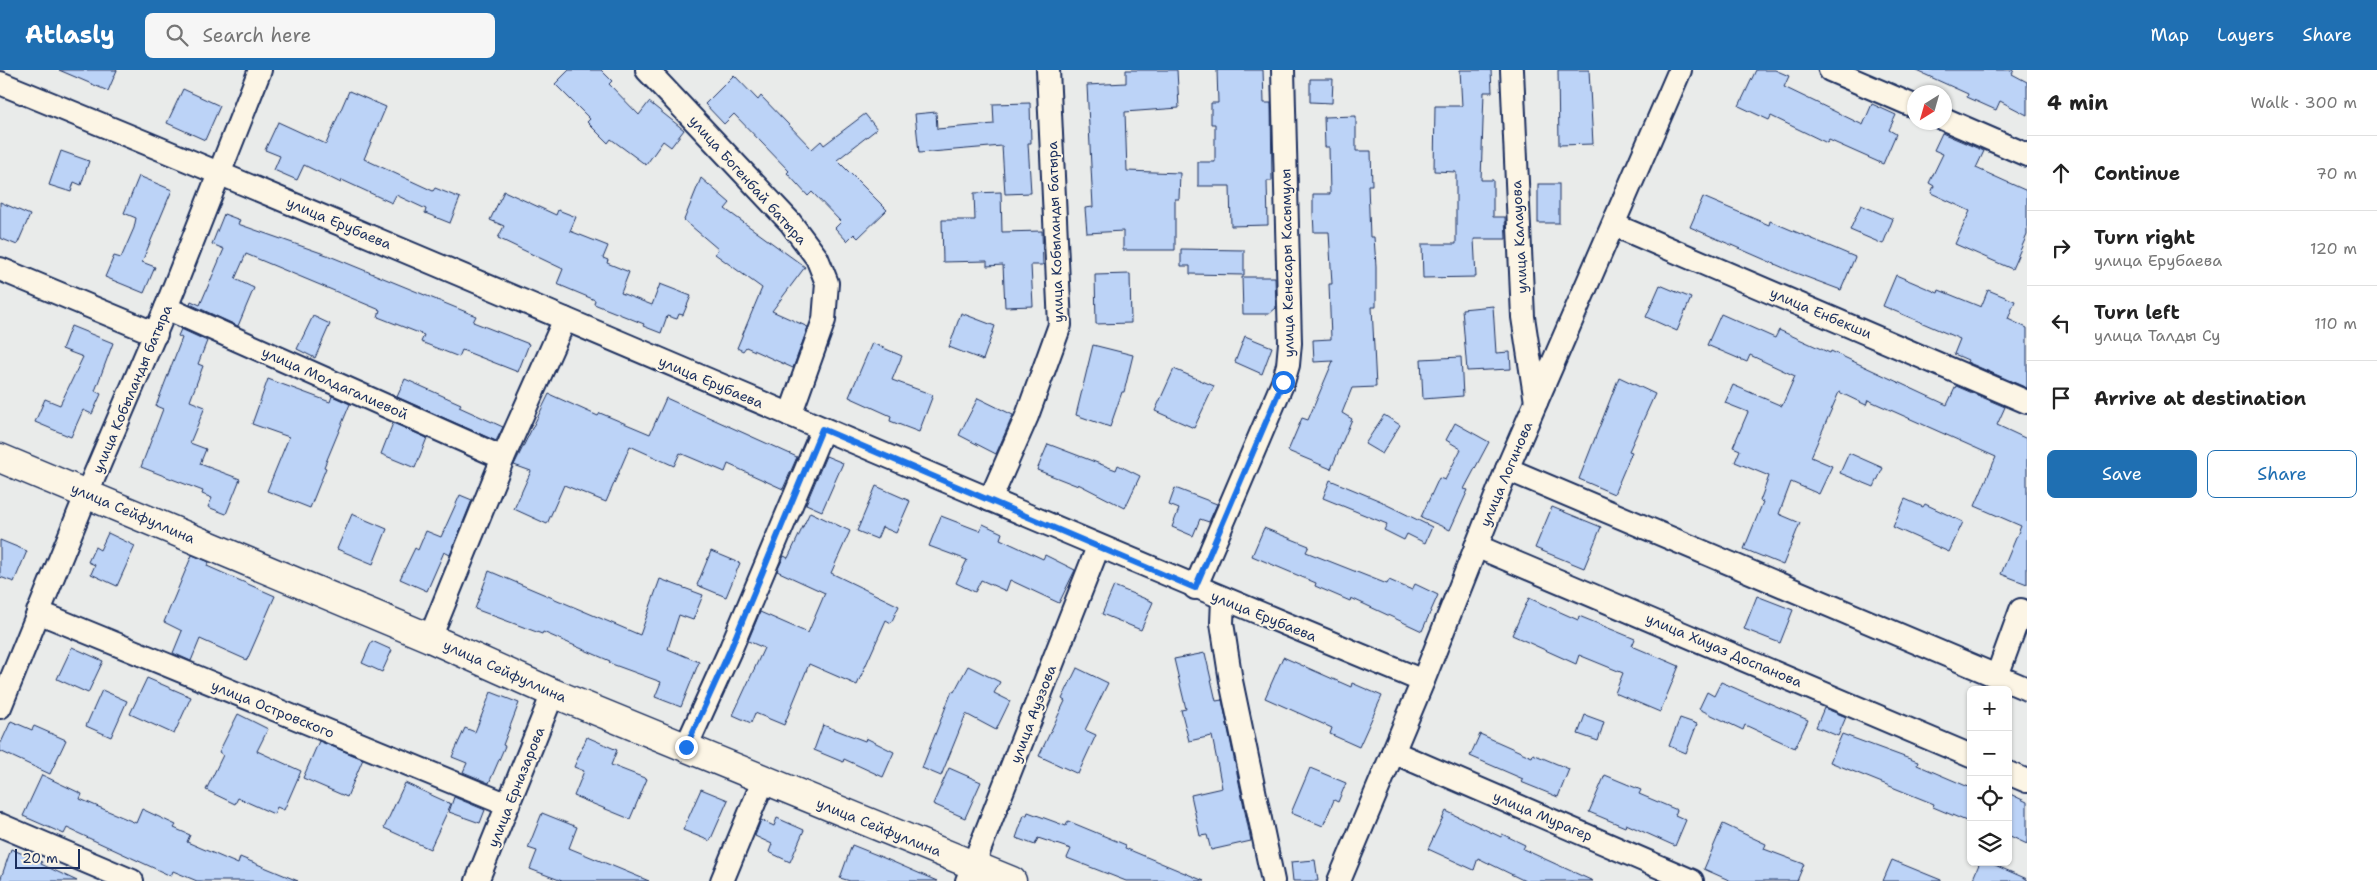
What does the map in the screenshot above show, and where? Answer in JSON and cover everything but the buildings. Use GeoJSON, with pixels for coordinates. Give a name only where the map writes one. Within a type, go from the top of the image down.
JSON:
{"type":"FeatureCollection","features":[{"type":"Feature","properties":{"kind":"main road","name":"улица Сейфуллина"},"geometry":{"type":"LineString","coordinates":[[0,458],[430,638],[553,693],[764,780],[970,873],[1012,881]]}},
{"type":"Feature","properties":{"kind":"street","name":"улица Кобыланды батыра"},"geometry":{"type":"LineString","coordinates":[[0,707],[87,493],[156,334],[218,172],[260,70]]}},
{"type":"Feature","properties":{"kind":"street","name":"улица Богенбай батыра"},"geometry":{"type":"LineString","coordinates":[[648,70],[790,222],[817,258],[827,283],[824,320],[790,415]]}},
{"type":"Feature","properties":{"kind":"street","name":"улица Кобыланды батыра"},"geometry":{"type":"LineString","coordinates":[[990,500],[1027,416],[1060,325],[1048,70]]}},
{"type":"Feature","properties":{"kind":"street","name":"улица Кенесары Касымулы"},"geometry":{"type":"LineString","coordinates":[[1195,588],[1283,382],[1288,365],[1290,343],[1283,70]]}},
{"type":"Feature","properties":{"kind":"street","name":"улица Калауова"},"geometry":{"type":"LineString","coordinates":[[1512,70],[1523,317],[1536,402]]}},
{"type":"Feature","properties":{"kind":"street","name":"улица Логинова"},"geometry":{"type":"LineString","coordinates":[[1339,881],[1423,681],[1507,469],[1680,70]]}},
{"type":"Feature","properties":{"kind":"street"},"geometry":{"type":"LineString","coordinates":[[1830,70],[1907,103]]}},
{"type":"Feature","properties":{"kind":"street","name":"улица Ерубаева"},"geometry":{"type":"LineString","coordinates":[[0,83],[218,172],[1195,588],[1423,681]]}},
{"type":"Feature","properties":{"kind":"street"},"geometry":{"type":"LineString","coordinates":[[1952,122],[2027,155]]}},
{"type":"Feature","properties":{"kind":"street","name":"улица Енбекши"},"geometry":{"type":"LineString","coordinates":[[1614,225],[2027,402]]}},
{"type":"Feature","properties":{"kind":"street"},"geometry":{"type":"LineString","coordinates":[[0,269],[156,334]]}},
{"type":"Feature","properties":{"kind":"street","name":"улица Молдагалиевой"},"geometry":{"type":"LineString","coordinates":[[166,308],[503,458]]}},
{"type":"Feature","properties":{"kind":"street"},"geometry":{"type":"LineString","coordinates":[[430,638],[503,458],[565,319]]}},
{"type":"Feature","properties":{"kind":"street"},"geometry":{"type":"LineString","coordinates":[[686,747],[731,648],[822,429]]}},
{"type":"Feature","properties":{"kind":"street"},"geometry":{"type":"LineString","coordinates":[[1507,469],[2027,689]]}},
{"type":"Feature","properties":{"kind":"street","name":"улица Ауэзова"},"geometry":{"type":"LineString","coordinates":[[970,873],[1098,546]]}},
{"type":"Feature","properties":{"kind":"street","name":"улица Хиуаз Доспанова"},"geometry":{"type":"LineString","coordinates":[[1476,546],[1967,754]]}},
{"type":"Feature","properties":{"kind":"street"},"geometry":{"type":"LineString","coordinates":[[1223,599],[1222,623],[1230,681],[1273,881]]}},
{"type":"Feature","properties":{"kind":"street"},"geometry":{"type":"LineString","coordinates":[[1997,676],[2021,610]]}},
{"type":"Feature","properties":{"kind":"street","name":"улица Островского"},"geometry":{"type":"LineString","coordinates":[[38,612],[508,805]]}},
{"type":"Feature","properties":{"kind":"street","name":"улица Ерназарова"},"geometry":{"type":"LineString","coordinates":[[477,881],[553,693]]}},
{"type":"Feature","properties":{"kind":"street","name":"улица Мурагер"},"geometry":{"type":"LineString","coordinates":[[1393,752],[1692,881]]}},
{"type":"Feature","properties":{"kind":"street"},"geometry":{"type":"LineString","coordinates":[[2012,775],[2027,781]]}},
{"type":"Feature","properties":{"kind":"street"},"geometry":{"type":"LineString","coordinates":[[722,881],[764,780]]}},
{"type":"Feature","properties":{"kind":"street"},"geometry":{"type":"LineString","coordinates":[[0,825],[132,881]]}},
{"type":"Feature","properties":{"kind":"route"},"geometry":{"type":"LineString","coordinates":[[686,747],[731,648],[822,429],[1195,588],[1283,382]]}}]}
